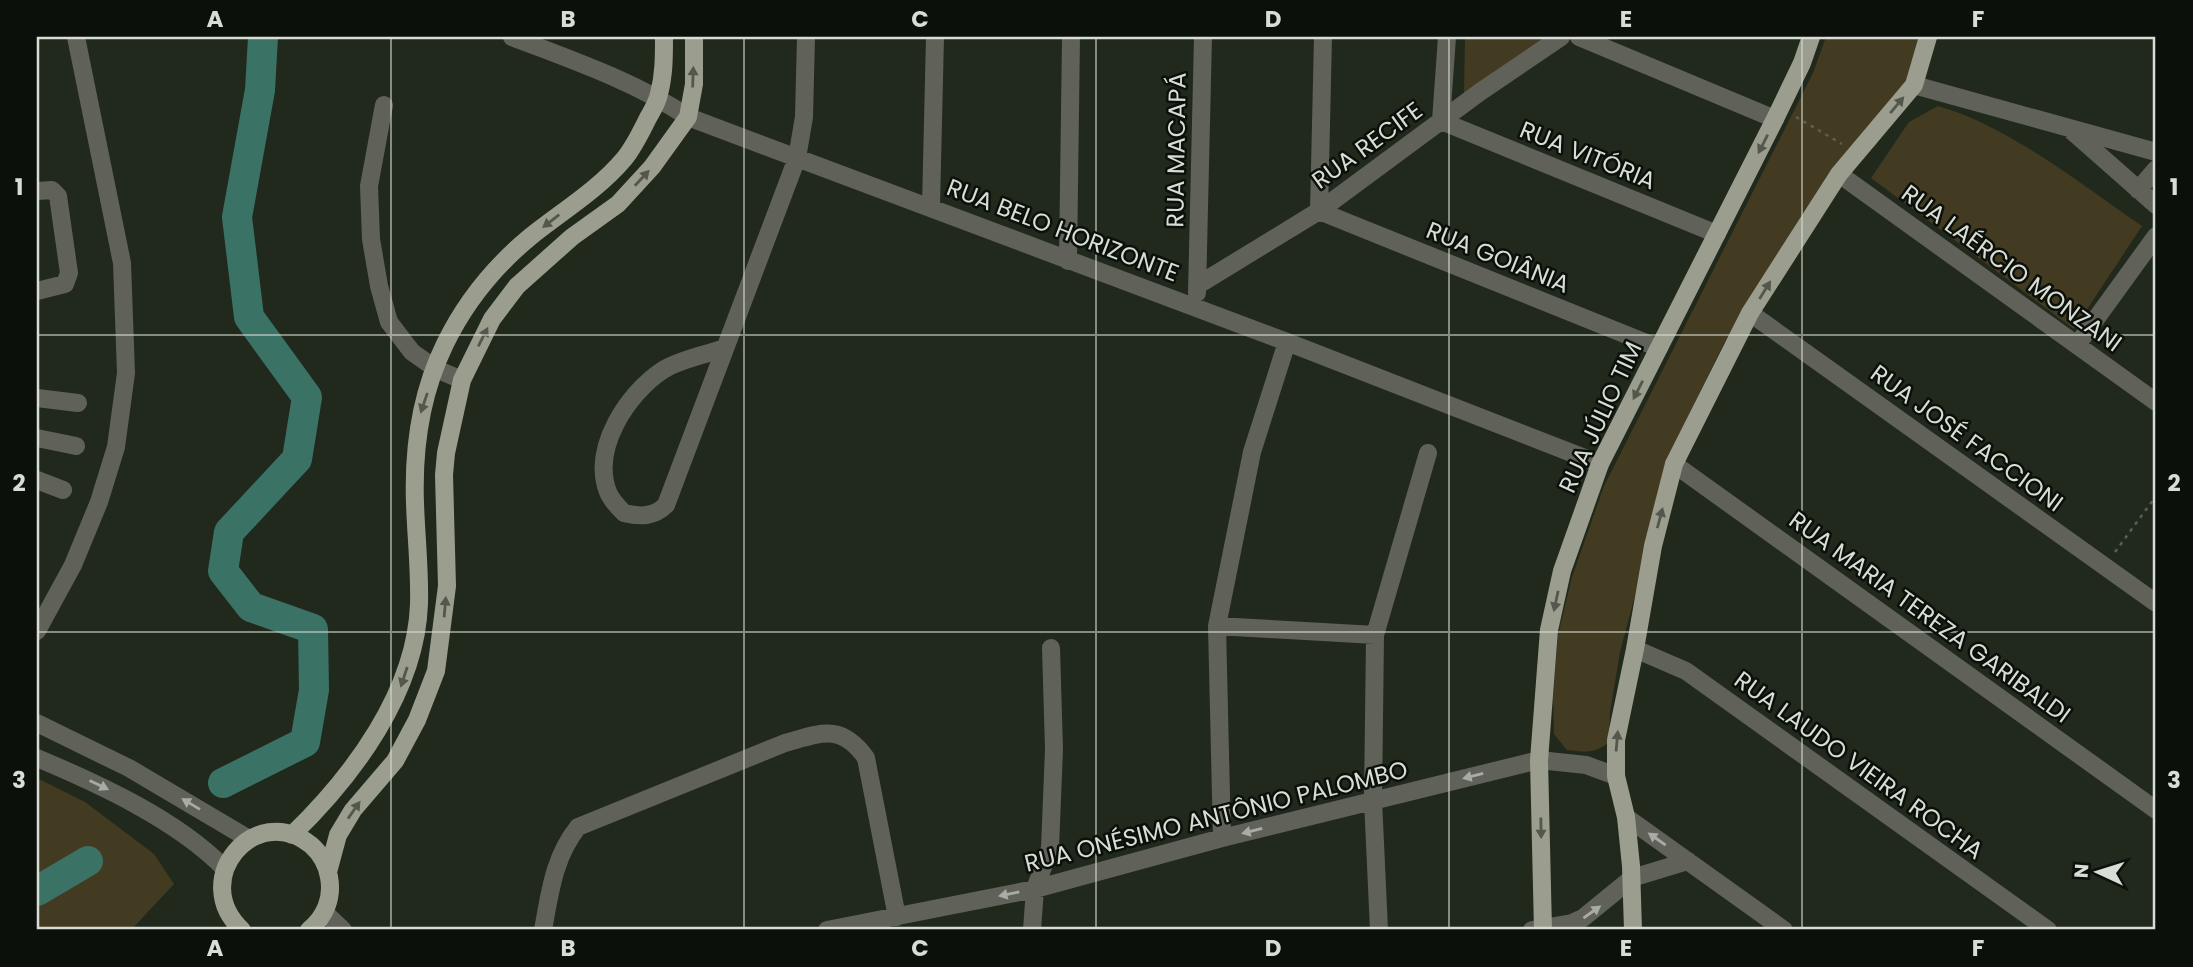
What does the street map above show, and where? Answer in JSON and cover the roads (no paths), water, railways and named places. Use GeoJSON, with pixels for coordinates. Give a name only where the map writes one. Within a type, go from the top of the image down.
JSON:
{"type":"FeatureCollection","features":[{"type":"Feature","properties":{"kind":"main road"},"geometry":{"type":"LineString","coordinates":[[292,835],[317,811],[368,744],[387,717],[403,683],[419,606],[414,499],[415,452],[420,414],[444,345],[466,306],[498,268],[529,238],[577,202],[623,160],[637,140],[658,97],[664,72],[664,37]]}},
{"type":"Feature","properties":{"kind":"main road"},"geometry":{"type":"LineString","coordinates":[[328,872],[338,835],[353,810],[395,761],[417,720],[436,671],[447,586],[444,475],[446,453],[462,380],[492,319],[517,286],[572,237],[618,204],[652,167],[688,117],[694,84],[694,37]]}},
{"type":"Feature","properties":{"kind":"main road","name":"RUA JÚLIO TIM"},"geometry":{"type":"LineString","coordinates":[[1539,929],[1539,760],[1549,630],[1562,572],[1600,464],[1778,113],[1802,63],[1811,37]]}},
{"type":"Feature","properties":{"kind":"main road"},"geometry":{"type":"LineString","coordinates":[[1633,930],[1632,878],[1626,817],[1616,775],[1616,740],[1653,546],[1674,464],[1750,313],[1839,174],[1914,85],[1928,37]]}},
{"type":"Feature","properties":{"kind":"main road"},"geometry":{"type":"LineString","coordinates":[[234,928],[222,897],[221,882],[225,868],[234,851],[249,839],[278,832],[292,835],[315,849],[328,872],[329,900],[324,912],[309,930]]}},
{"type":"Feature","properties":{"kind":"street"},"geometry":{"type":"LineString","coordinates":[[37,631],[73,565],[100,502],[116,447],[126,373],[122,263],[76,37]]}},
{"type":"Feature","properties":{"kind":"street","name":"RUA BELO HORIZONTE"},"geometry":{"type":"LineString","coordinates":[[512,37],[658,97],[688,117],[931,206],[1068,261],[1195,306],[1600,464]]}},
{"type":"Feature","properties":{"kind":"street"},"geometry":{"type":"LineString","coordinates":[[725,348],[665,369],[631,400],[608,442],[604,466],[608,494],[624,513],[647,515],[659,512],[666,505],[797,158],[804,117],[806,37]]}},
{"type":"Feature","properties":{"kind":"street"},"geometry":{"type":"LineString","coordinates":[[931,206],[935,37]]}},
{"type":"Feature","properties":{"kind":"street"},"geometry":{"type":"LineString","coordinates":[[1068,261],[1071,37]]}},
{"type":"Feature","properties":{"kind":"street","name":"RUA MACAPÁ"},"geometry":{"type":"LineString","coordinates":[[1195,306],[1198,285],[1203,37]]}},
{"type":"Feature","properties":{"kind":"street"},"geometry":{"type":"LineString","coordinates":[[1319,211],[1323,37]]}},
{"type":"Feature","properties":{"kind":"street"},"geometry":{"type":"LineString","coordinates":[[1441,121],[1447,37]]}},
{"type":"Feature","properties":{"kind":"street","name":"RUA RECIFE"},"geometry":{"type":"LineString","coordinates":[[1198,285],[1319,211],[1560,37]]}},
{"type":"Feature","properties":{"kind":"street"},"geometry":{"type":"LineString","coordinates":[[1579,37],[1778,113]]}},
{"type":"Feature","properties":{"kind":"street"},"geometry":{"type":"LineString","coordinates":[[1914,85],[2156,152]]}},
{"type":"Feature","properties":{"kind":"street"},"geometry":{"type":"LineString","coordinates":[[384,105],[369,186],[372,239],[379,286],[389,321],[412,352],[436,369],[462,380]]}},
{"type":"Feature","properties":{"kind":"street","name":"RUA VITÓRIA"},"geometry":{"type":"LineString","coordinates":[[1441,121],[1717,234]]}},
{"type":"Feature","properties":{"kind":"street"},"geometry":{"type":"LineString","coordinates":[[2069,129],[2156,205]]}},
{"type":"Feature","properties":{"kind":"street"},"geometry":{"type":"LineString","coordinates":[[2137,190],[2156,169]]}},
{"type":"Feature","properties":{"kind":"street","name":"RUA LAÉRCIO MONZANI"},"geometry":{"type":"LineString","coordinates":[[1839,174],[2156,402]]}},
{"type":"Feature","properties":{"kind":"street"},"geometry":{"type":"LineString","coordinates":[[37,191],[52,190],[58,196],[69,273],[65,284],[37,291]]}},
{"type":"Feature","properties":{"kind":"street","name":"RUA GOIÂNIA"},"geometry":{"type":"LineString","coordinates":[[1319,211],[1659,348]]}},
{"type":"Feature","properties":{"kind":"street"},"geometry":{"type":"LineString","coordinates":[[2077,345],[2156,236]]}},
{"type":"Feature","properties":{"kind":"street","name":"RUA JOSÉ FACCIONI"},"geometry":{"type":"LineString","coordinates":[[1750,313],[2156,603]]}},
{"type":"Feature","properties":{"kind":"street"},"geometry":{"type":"LineString","coordinates":[[1222,838],[1217,626],[1252,452],[1287,342]]}},
{"type":"Feature","properties":{"kind":"street"},"geometry":{"type":"LineString","coordinates":[[37,398],[78,403]]}},
{"type":"Feature","properties":{"kind":"street"},"geometry":{"type":"LineString","coordinates":[[37,439],[76,446]]}},
{"type":"Feature","properties":{"kind":"street"},"geometry":{"type":"LineString","coordinates":[[1379,930],[1373,800],[1375,635],[1428,453]]}},
{"type":"Feature","properties":{"kind":"street","name":"RUA MARIA TEREZA GARIBALDI"},"geometry":{"type":"LineString","coordinates":[[1674,464],[2156,810]]}},
{"type":"Feature","properties":{"kind":"street"},"geometry":{"type":"LineString","coordinates":[[37,480],[64,490]]}},
{"type":"Feature","properties":{"kind":"street"},"geometry":{"type":"LineString","coordinates":[[1217,626],[1375,635]]}},
{"type":"Feature","properties":{"kind":"street"},"geometry":{"type":"LineString","coordinates":[[1032,930],[1035,889],[1050,848],[1054,749],[1051,648]]}},
{"type":"Feature","properties":{"kind":"street","name":"RUA LAUDO VIEIRA ROCHA"},"geometry":{"type":"LineString","coordinates":[[1635,649],[1686,671],[2048,930]]}},
{"type":"Feature","properties":{"kind":"street"},"geometry":{"type":"LineString","coordinates":[[37,723],[129,768],[249,839]]}},
{"type":"Feature","properties":{"kind":"street"},"geometry":{"type":"LineString","coordinates":[[543,930],[554,872],[567,841],[578,827],[785,743],[820,733],[839,734],[856,744],[866,758],[897,917]]}},
{"type":"Feature","properties":{"kind":"street"},"geometry":{"type":"LineString","coordinates":[[37,758],[102,785],[190,838],[225,868]]}},
{"type":"Feature","properties":{"kind":"street","name":"RUA ONÉSIMO ANTÔNIO PALOMBO"},"geometry":{"type":"LineString","coordinates":[[827,930],[1035,889],[1222,838],[1539,760],[1586,765],[1616,775]]}},
{"type":"Feature","properties":{"kind":"street"},"geometry":{"type":"LineString","coordinates":[[1626,817],[1784,930]]}},
{"type":"Feature","properties":{"kind":"street"},"geometry":{"type":"LineString","coordinates":[[1539,929],[1572,923],[1583,918],[1632,878],[1688,861]]}},
{"type":"Feature","properties":{"kind":"street"},"geometry":{"type":"LineString","coordinates":[[324,912],[343,930]]}},
{"type":"Feature","properties":{"kind":"waterway"},"geometry":{"type":"LineString","coordinates":[[223,783],[305,742],[314,690],[313,629],[251,607],[223,571],[229,532],[297,459],[307,397],[249,317],[237,217],[260,90],[263,37]]}},
{"type":"Feature","properties":{"kind":"waterway"},"geometry":{"type":"LineString","coordinates":[[37,891],[88,861]]}}]}
